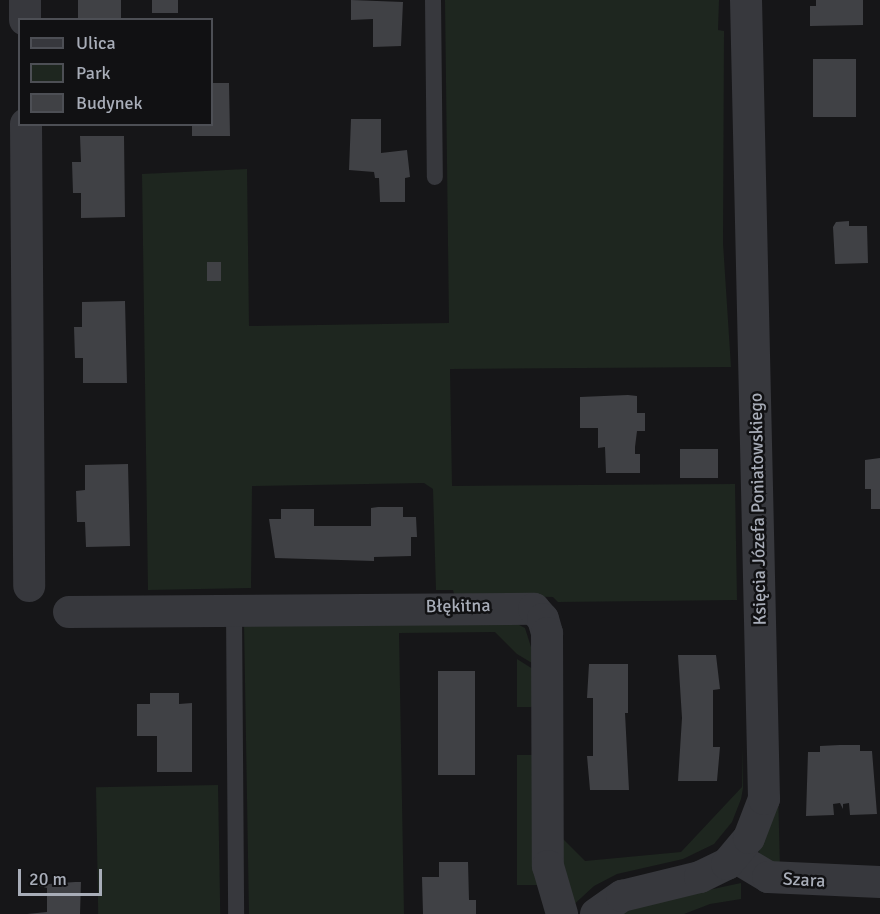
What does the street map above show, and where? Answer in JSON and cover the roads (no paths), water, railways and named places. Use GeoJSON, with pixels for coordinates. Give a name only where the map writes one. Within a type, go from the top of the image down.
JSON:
{"type":"FeatureCollection","features":[{"type":"Feature","properties":{"kind":"street"},"geometry":{"type":"LineString","coordinates":[[25,0],[25,18]]}},
{"type":"Feature","properties":{"kind":"street","name":"Księcia Józefa Poniatowskiego"},"geometry":{"type":"LineString","coordinates":[[596,914],[622,896],[700,877],[735,857],[760,817],[766,782],[746,0]]}},
{"type":"Feature","properties":{"kind":"street"},"geometry":{"type":"LineString","coordinates":[[26,126],[29,586]]}},
{"type":"Feature","properties":{"kind":"street","name":"Błękitna"},"geometry":{"type":"LineString","coordinates":[[69,612],[234,609],[534,609],[543,619],[547,633],[548,866],[561,914]]}},
{"type":"Feature","properties":{"kind":"street","name":"Szara"},"geometry":{"type":"LineString","coordinates":[[735,857],[768,878],[880,882]]}},
{"type":"Feature","properties":{"kind":"lane"},"geometry":{"type":"LineString","coordinates":[[433,0],[435,177]]}},
{"type":"Feature","properties":{"kind":"lane"},"geometry":{"type":"LineString","coordinates":[[234,609],[236,914]]}}]}
